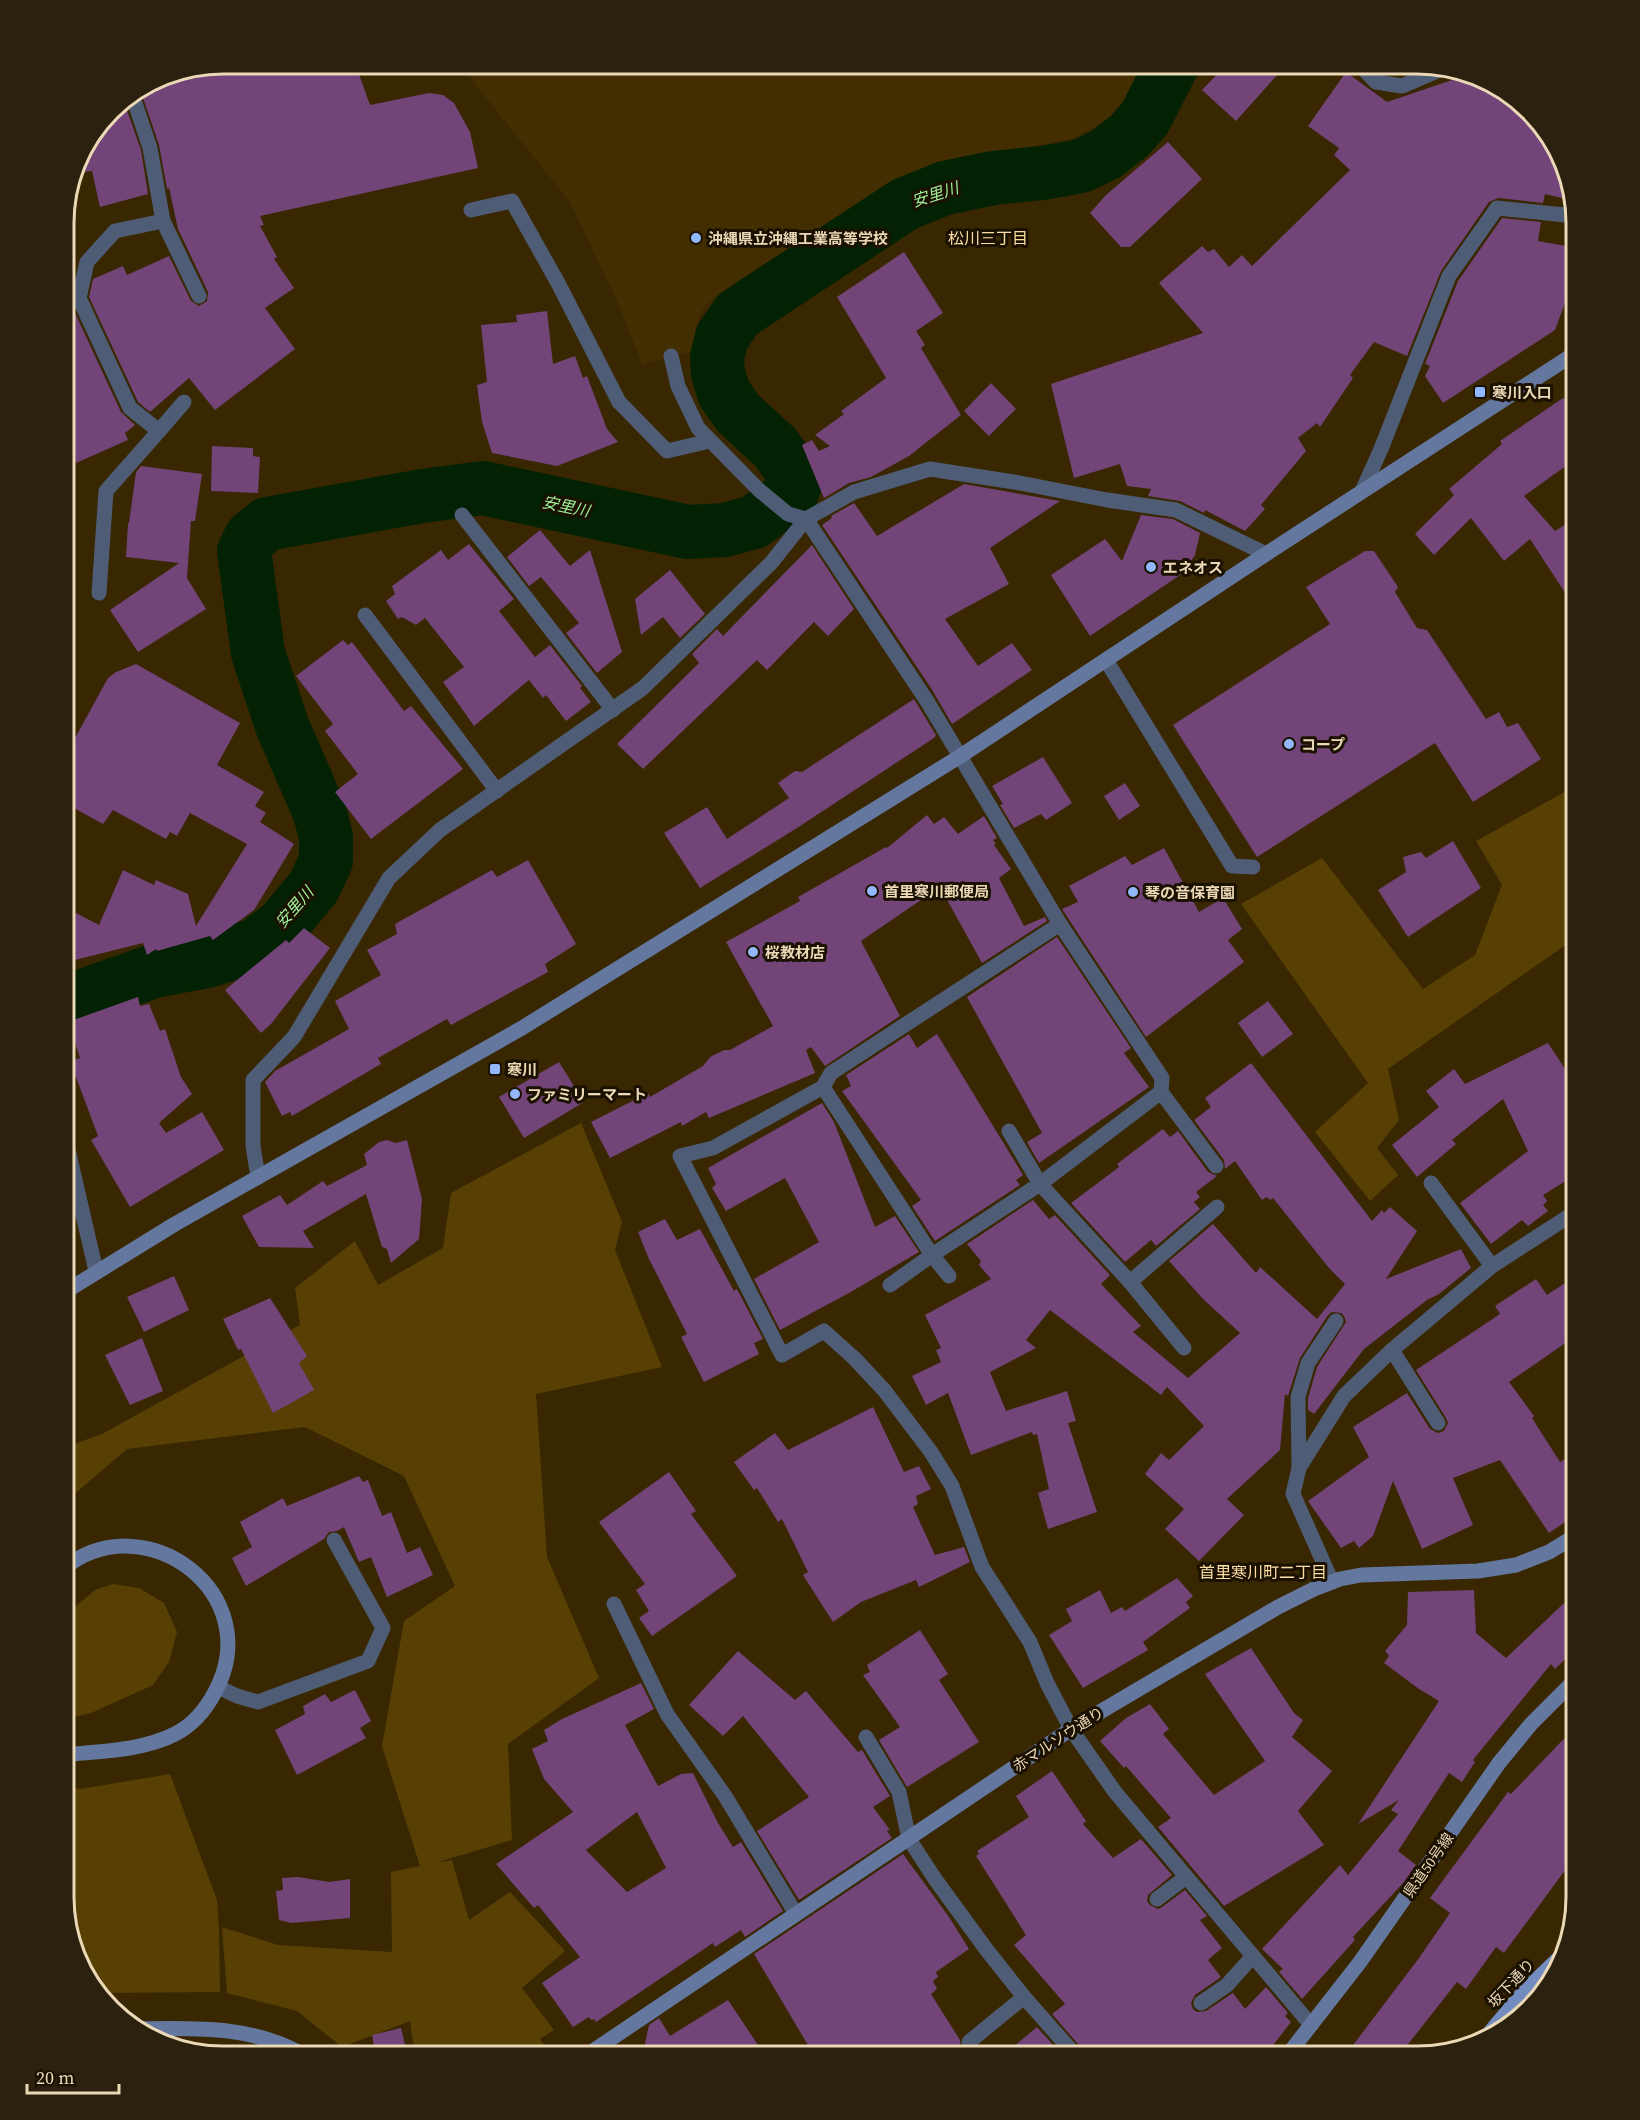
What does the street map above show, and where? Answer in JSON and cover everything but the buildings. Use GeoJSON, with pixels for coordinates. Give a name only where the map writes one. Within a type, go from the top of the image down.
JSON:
{"type":"FeatureCollection","features":[{"type":"Feature","properties":{"kind":"main road","name":"坂下通り"},"geometry":{"type":"LineString","coordinates":[[1499,2022],[1522,1994],[1547,1969]]}},
{"type":"Feature","properties":{"kind":"street"},"geometry":{"type":"LineString","coordinates":[[1368,74],[1376,82],[1401,86],[1429,74]]}},
{"type":"Feature","properties":{"kind":"street"},"geometry":{"type":"LineString","coordinates":[[135,103],[150,148],[163,221],[199,296]]}},
{"type":"Feature","properties":{"kind":"street"},"geometry":{"type":"LineString","coordinates":[[471,210],[512,201],[558,283],[619,402],[667,451],[710,441]]}},
{"type":"Feature","properties":{"kind":"street"},"geometry":{"type":"LineString","coordinates":[[1362,492],[1449,276],[1497,207],[1566,215]]}},
{"type":"Feature","properties":{"kind":"street"},"geometry":{"type":"LineString","coordinates":[[159,431],[130,408],[79,298],[87,262],[115,231],[163,221]]}},
{"type":"Feature","properties":{"kind":"street"},"geometry":{"type":"LineString","coordinates":[[671,356],[678,386],[698,428],[759,490],[788,514],[806,519],[927,701],[1060,924],[1162,1078],[1161,1092],[1216,1166]]}},
{"type":"Feature","properties":{"kind":"street"},"geometry":{"type":"LineString","coordinates":[[74,1286],[258,1177],[522,1029],[959,757],[1566,359]]}},
{"type":"Feature","properties":{"kind":"street"},"geometry":{"type":"LineString","coordinates":[[99,593],[106,491],[184,402]]}},
{"type":"Feature","properties":{"kind":"street"},"geometry":{"type":"LineString","coordinates":[[258,1177],[253,1146],[253,1080],[294,1037],[389,878],[440,830],[643,688],[771,563],[806,519],[854,492],[930,469],[1176,510],[1266,554]]}},
{"type":"Feature","properties":{"kind":"street"},"geometry":{"type":"LineString","coordinates":[[462,515],[613,710]]}},
{"type":"Feature","properties":{"kind":"street"},"geometry":{"type":"LineString","coordinates":[[365,615],[497,791]]}},
{"type":"Feature","properties":{"kind":"street"},"geometry":{"type":"LineString","coordinates":[[1106,660],[1232,866],[1254,867]]}},
{"type":"Feature","properties":{"kind":"street"},"geometry":{"type":"LineString","coordinates":[[1060,924],[831,1073],[823,1087],[713,1148],[680,1156],[782,1355],[824,1330],[884,1390],[931,1452],[952,1486],[982,1567],[1030,1642],[1047,1683],[1071,1729],[1115,1792],[1311,2025]]}},
{"type":"Feature","properties":{"kind":"street"},"geometry":{"type":"LineString","coordinates":[[823,1087],[932,1255],[949,1276]]}},
{"type":"Feature","properties":{"kind":"street"},"geometry":{"type":"LineString","coordinates":[[890,1285],[1040,1184],[1161,1092]]}},
{"type":"Feature","properties":{"kind":"street"},"geometry":{"type":"LineString","coordinates":[[1009,1131],[1040,1184],[1130,1282],[1184,1348]]}},
{"type":"Feature","properties":{"kind":"street"},"geometry":{"type":"LineString","coordinates":[[74,1176],[96,1271]]}},
{"type":"Feature","properties":{"kind":"street"},"geometry":{"type":"LineString","coordinates":[[1431,1183],[1492,1266]]}},
{"type":"Feature","properties":{"kind":"street"},"geometry":{"type":"LineString","coordinates":[[1130,1282],[1217,1207]]}},
{"type":"Feature","properties":{"kind":"street"},"geometry":{"type":"LineString","coordinates":[[1299,1468],[1344,1396],[1392,1350],[1492,1266],[1566,1218]]}},
{"type":"Feature","properties":{"kind":"street"},"geometry":{"type":"LineString","coordinates":[[1332,1582],[1293,1494],[1299,1468],[1298,1397],[1308,1363],[1336,1321]]}},
{"type":"Feature","properties":{"kind":"street"},"geometry":{"type":"LineString","coordinates":[[1392,1350],[1438,1423]]}},
{"type":"Feature","properties":{"kind":"street"},"geometry":{"type":"LineString","coordinates":[[218,1687],[258,1702],[368,1661],[383,1628],[334,1540]]}},
{"type":"Feature","properties":{"kind":"street","name":"赤マルソウ通り"},"geometry":{"type":"LineString","coordinates":[[602,2046],[1071,1729],[1278,1606],[1332,1582],[1361,1575],[1478,1571],[1507,1567],[1533,1560],[1566,1541]]}},
{"type":"Feature","properties":{"kind":"street"},"geometry":{"type":"LineString","coordinates":[[74,1561],[93,1552],[122,1547],[154,1551],[171,1556],[204,1580],[223,1614],[228,1637],[227,1655],[218,1687],[200,1715],[176,1734],[139,1746],[74,1754]]}},
{"type":"Feature","properties":{"kind":"street"},"geometry":{"type":"LineString","coordinates":[[614,1604],[667,1714],[724,1796],[796,1914]]}},
{"type":"Feature","properties":{"kind":"street","name":"県道50号線"},"geometry":{"type":"LineString","coordinates":[[1295,2046],[1360,1962],[1499,1763],[1566,1689]]}},
{"type":"Feature","properties":{"kind":"street"},"geometry":{"type":"LineString","coordinates":[[866,1737],[899,1792],[909,1839],[986,1949],[1067,2046]]}},
{"type":"Feature","properties":{"kind":"street"},"geometry":{"type":"LineString","coordinates":[[1156,1899],[1186,1877]]}},
{"type":"Feature","properties":{"kind":"street"},"geometry":{"type":"LineString","coordinates":[[1201,2002],[1227,1985],[1253,1956]]}},
{"type":"Feature","properties":{"kind":"street"},"geometry":{"type":"LineString","coordinates":[[969,2042],[1024,1997]]}},
{"type":"Feature","properties":{"kind":"street"},"geometry":{"type":"LineString","coordinates":[[154,2029],[244,2032],[284,2046]]}},
{"type":"Feature","properties":{"kind":"shaded area","name":"沖縄県立沖縄工業高等学校"},"geometry":{"type":"Polygon","coordinates":[[[467,74],[1140,74],[1126,111],[1071,139],[958,160],[907,175],[888,185],[717,295],[702,311],[695,331],[695,351],[642,364],[615,296],[569,201],[467,74]]]}},
{"type":"Feature","properties":{"kind":"shaded area"},"geometry":{"type":"Polygon","coordinates":[[[1566,791],[1566,945],[1388,1069],[1399,1120],[1377,1148],[1398,1175],[1370,1201],[1315,1132],[1368,1083],[1241,904],[1322,858],[1423,989],[1475,955],[1502,885],[1476,841],[1566,791]]]}},
{"type":"Feature","properties":{"kind":"shaded area"},"geometry":{"type":"Polygon","coordinates":[[[581,1123],[622,1222],[615,1250],[662,1367],[536,1394],[547,1557],[599,1678],[508,1744],[512,1840],[435,1863],[452,1860],[469,1920],[510,1892],[565,1951],[522,1988],[554,2030],[540,2039],[545,2046],[413,2046],[410,2021],[341,2046],[297,2011],[227,1993],[222,1927],[278,1945],[392,1952],[391,1872],[420,1866],[382,1746],[404,1621],[455,1586],[404,1476],[305,1427],[127,1449],[74,1495],[74,1444],[102,1434],[300,1325],[295,1288],[355,1241],[378,1285],[443,1248],[451,1193],[581,1123]]]}},
{"type":"Feature","properties":{"kind":"shaded area"},"geometry":{"type":"Polygon","coordinates":[[[113,1584],[139,1588],[164,1603],[177,1632],[169,1662],[153,1685],[91,1713],[74,1717],[74,1608],[95,1590],[113,1584]]]}},
{"type":"Feature","properties":{"kind":"shaded area"},"geometry":{"type":"Polygon","coordinates":[[[170,1774],[217,1900],[220,1992],[108,1993],[104,1988],[85,1954],[75,1917],[74,1788],[80,1789],[170,1774]]]}},
{"type":"Feature","properties":{"kind":"waterway","name":"安里川"},"geometry":{"type":"LineString","coordinates":[[74,999],[154,971],[207,961],[256,945],[282,925],[313,888],[326,861],[326,837],[320,813],[283,728],[258,653],[244,551],[251,537],[267,524],[422,496],[483,488],[688,532],[725,530],[754,522],[791,495],[795,484],[790,468],[775,447],[738,413],[724,393],[718,373],[717,357],[722,337],[738,314],[905,204],[945,188],[993,178],[1043,173],[1081,166],[1106,154],[1129,136],[1145,118],[1167,74]]}},
{"type":"Feature","properties":{"kind":"place","name":"沖縄県立沖縄工業高等学校"},"geometry":{"type":"Point","coordinates":[696,238]}},
{"type":"Feature","properties":{"kind":"place","name":"寒川入口"},"geometry":{"type":"Point","coordinates":[1480,392]}},
{"type":"Feature","properties":{"kind":"place","name":"エネオス"},"geometry":{"type":"Point","coordinates":[1151,567]}},
{"type":"Feature","properties":{"kind":"place","name":"コープ"},"geometry":{"type":"Point","coordinates":[1289,744]}},
{"type":"Feature","properties":{"kind":"place","name":"首里寒川郵便局"},"geometry":{"type":"Point","coordinates":[872,891]}},
{"type":"Feature","properties":{"kind":"place","name":"琴の音保育園"},"geometry":{"type":"Point","coordinates":[1133,892]}},
{"type":"Feature","properties":{"kind":"place","name":"桜教材店"},"geometry":{"type":"Point","coordinates":[753,952]}},
{"type":"Feature","properties":{"kind":"place","name":"寒川"},"geometry":{"type":"Point","coordinates":[495,1069]}},
{"type":"Feature","properties":{"kind":"place","name":"ファミリーマート"},"geometry":{"type":"Point","coordinates":[515,1094]}},
{"type":"Feature","properties":{"kind":"district","name":"松川三丁目"},"geometry":{"type":"Point","coordinates":[988,238]}},
{"type":"Feature","properties":{"kind":"district","name":"首里寒川町二丁目"},"geometry":{"type":"Point","coordinates":[1263,1572]}}]}
